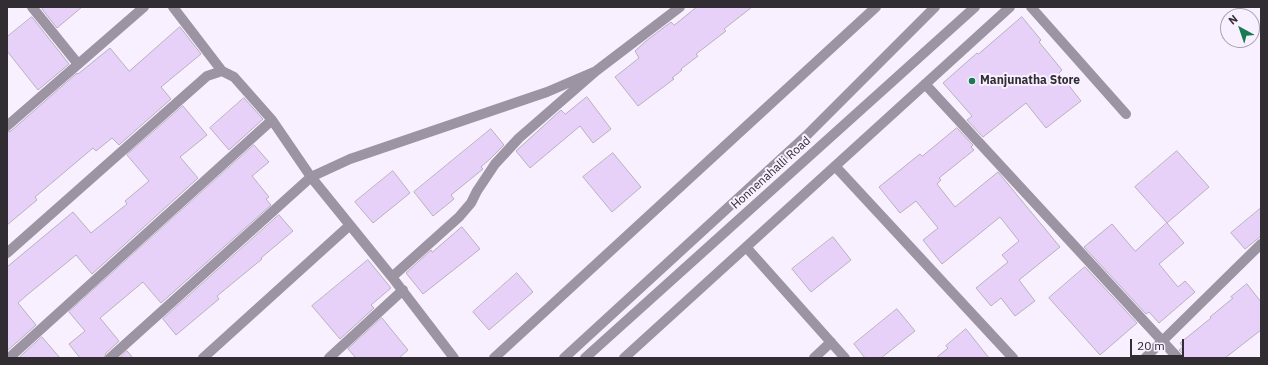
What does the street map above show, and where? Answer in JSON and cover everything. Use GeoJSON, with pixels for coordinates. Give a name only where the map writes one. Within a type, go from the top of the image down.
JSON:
{"type":"FeatureCollection","features":[{"type":"Feature","properties":{"kind":"street"},"geometry":{"type":"LineString","coordinates":[[32,7],[78,64]]}},
{"type":"Feature","properties":{"kind":"street"},"geometry":{"type":"LineString","coordinates":[[8,124],[144,7]]}},
{"type":"Feature","properties":{"kind":"street"},"geometry":{"type":"LineString","coordinates":[[173,7],[222,71],[234,77],[272,120],[311,177],[403,290],[454,358]]}},
{"type":"Feature","properties":{"kind":"street"},"geometry":{"type":"LineString","coordinates":[[392,277],[459,217],[471,203],[495,164],[518,138],[596,71],[680,7]]}},
{"type":"Feature","properties":{"kind":"street"},"geometry":{"type":"LineString","coordinates":[[494,358],[876,7]]}},
{"type":"Feature","properties":{"kind":"street","name":"Honnenahalli Road"},"geometry":{"type":"LineString","coordinates":[[564,358],[806,136],[934,7]]}},
{"type":"Feature","properties":{"kind":"street","name":"Honnenahalli Road"},"geometry":{"type":"LineString","coordinates":[[585,358],[975,7]]}},
{"type":"Feature","properties":{"kind":"street"},"geometry":{"type":"LineString","coordinates":[[624,358],[1010,7]]}},
{"type":"Feature","properties":{"kind":"street"},"geometry":{"type":"LineString","coordinates":[[1031,7],[1126,114]]}},
{"type":"Feature","properties":{"kind":"street"},"geometry":{"type":"LineString","coordinates":[[7,253],[207,76],[222,71]]}},
{"type":"Feature","properties":{"kind":"street"},"geometry":{"type":"LineString","coordinates":[[110,358],[311,177],[350,159],[547,92],[596,71]]}},
{"type":"Feature","properties":{"kind":"street"},"geometry":{"type":"LineString","coordinates":[[925,84],[1178,358]]}},
{"type":"Feature","properties":{"kind":"street"},"geometry":{"type":"LineString","coordinates":[[9,358],[272,120]]}},
{"type":"Feature","properties":{"kind":"street"},"geometry":{"type":"LineString","coordinates":[[835,166],[1013,358]]}},
{"type":"Feature","properties":{"kind":"street"},"geometry":{"type":"LineString","coordinates":[[203,358],[350,225]]}},
{"type":"Feature","properties":{"kind":"street"},"geometry":{"type":"LineString","coordinates":[[1145,358],[1261,244]]}},
{"type":"Feature","properties":{"kind":"street"},"geometry":{"type":"LineString","coordinates":[[746,247],[845,358]]}},
{"type":"Feature","properties":{"kind":"street"},"geometry":{"type":"LineString","coordinates":[[329,358],[403,290]]}},
{"type":"Feature","properties":{"kind":"street"},"geometry":{"type":"LineString","coordinates":[[814,358],[831,342]]}},
{"type":"Feature","properties":{"kind":"building"},"geometry":{"type":"Polygon","coordinates":[[[44,7],[82,7],[57,28],[42,9],[44,7]]]}},
{"type":"Feature","properties":{"kind":"building"},"geometry":{"type":"Polygon","coordinates":[[[697,7],[752,7],[724,29],[726,31],[696,54],[698,56],[681,69],[682,70],[672,78],[674,79],[638,106],[615,77],[639,58],[635,51],[646,41],[671,22],[674,25],[697,7]]]}},
{"type":"Feature","properties":{"kind":"building"},"geometry":{"type":"Polygon","coordinates":[[[32,17],[69,64],[38,90],[7,51],[7,37],[32,17]]]}},
{"type":"Feature","properties":{"kind":"building"},"geometry":{"type":"Polygon","coordinates":[[[1022,17],[1041,40],[1039,42],[1062,70],[1059,73],[1081,101],[1046,128],[1026,103],[983,137],[967,120],[972,116],[943,83],[977,53],[978,54],[1022,17]]]}},
{"type":"Feature","properties":{"kind":"building"},"geometry":{"type":"Polygon","coordinates":[[[180,27],[201,54],[161,87],[171,99],[119,145],[112,138],[96,151],[93,148],[35,197],[37,200],[7,225],[7,132],[11,131],[77,73],[78,74],[110,48],[129,71],[180,27]]]}},
{"type":"Feature","properties":{"kind":"building"},"geometry":{"type":"Polygon","coordinates":[[[587,97],[611,129],[593,143],[580,126],[530,168],[516,151],[561,110],[565,114],[587,97]]]}},
{"type":"Feature","properties":{"kind":"building"},"geometry":{"type":"Polygon","coordinates":[[[244,98],[263,119],[229,150],[210,128],[244,98]]]}},
{"type":"Feature","properties":{"kind":"building"},"geometry":{"type":"Polygon","coordinates":[[[183,106],[207,135],[180,157],[198,178],[92,274],[76,255],[18,303],[36,325],[7,351],[7,267],[73,212],[91,233],[127,204],[125,201],[149,181],[127,155],[183,106]]]}},
{"type":"Feature","properties":{"kind":"building"},"geometry":{"type":"Polygon","coordinates":[[[957,128],[973,145],[971,147],[974,150],[939,178],[941,180],[937,184],[955,207],[998,172],[1060,247],[1019,280],[1035,301],[1015,316],[1001,298],[991,306],[976,288],[1008,262],[1002,255],[1019,241],[1000,217],[942,264],[923,240],[938,228],[916,201],[900,213],[879,187],[920,154],[922,156],[957,128]]]}},
{"type":"Feature","properties":{"kind":"building"},"geometry":{"type":"Polygon","coordinates":[[[491,129],[504,145],[481,167],[483,169],[451,195],[454,199],[433,216],[414,192],[491,129]]]}},
{"type":"Feature","properties":{"kind":"building"},"geometry":{"type":"Polygon","coordinates":[[[254,145],[269,162],[252,176],[269,197],[266,199],[271,205],[161,303],[143,282],[100,318],[119,341],[106,353],[104,358],[80,358],[69,344],[85,331],[69,312],[254,145]]]}},
{"type":"Feature","properties":{"kind":"building"},"geometry":{"type":"Polygon","coordinates":[[[1177,151],[1209,187],[1167,223],[1135,187],[1177,151]]]}},
{"type":"Feature","properties":{"kind":"building"},"geometry":{"type":"Polygon","coordinates":[[[613,153],[641,187],[612,212],[583,177],[613,153]]]}},
{"type":"Feature","properties":{"kind":"building"},"geometry":{"type":"Polygon","coordinates":[[[393,171],[410,193],[373,223],[355,202],[393,171]]]}},
{"type":"Feature","properties":{"kind":"building"},"geometry":{"type":"Polygon","coordinates":[[[1261,208],[1261,236],[1245,249],[1231,233],[1261,208]]]}},
{"type":"Feature","properties":{"kind":"building"},"geometry":{"type":"Polygon","coordinates":[[[279,215],[293,231],[217,296],[219,299],[176,335],[163,319],[279,215]]]}},
{"type":"Feature","properties":{"kind":"building"},"geometry":{"type":"Polygon","coordinates":[[[1167,223],[1184,243],[1159,264],[1178,287],[1185,281],[1195,292],[1159,323],[1149,312],[1146,314],[1084,247],[1112,224],[1135,251],[1167,223]]]}},
{"type":"Feature","properties":{"kind":"building"},"geometry":{"type":"Polygon","coordinates":[[[462,227],[480,249],[423,294],[406,273],[431,250],[432,252],[462,227]]]}},
{"type":"Feature","properties":{"kind":"building"},"geometry":{"type":"Polygon","coordinates":[[[833,237],[851,260],[811,292],[792,269],[833,237]]]}},
{"type":"Feature","properties":{"kind":"building"},"geometry":{"type":"Polygon","coordinates":[[[368,260],[391,288],[371,305],[374,308],[340,339],[312,306],[368,260]]]}},
{"type":"Feature","properties":{"kind":"building"},"geometry":{"type":"Polygon","coordinates":[[[1085,267],[1137,323],[1100,355],[1049,298],[1085,267]]]}},
{"type":"Feature","properties":{"kind":"building"},"geometry":{"type":"Polygon","coordinates":[[[517,273],[533,292],[489,330],[473,312],[517,273]]]}},
{"type":"Feature","properties":{"kind":"building"},"geometry":{"type":"Polygon","coordinates":[[[1247,284],[1261,302],[1261,330],[1225,358],[1184,358],[1183,354],[1179,350],[1183,347],[1180,343],[1211,318],[1210,317],[1233,298],[1231,297],[1247,284]]]}},
{"type":"Feature","properties":{"kind":"building"},"geometry":{"type":"Polygon","coordinates":[[[897,309],[915,331],[881,358],[865,358],[854,344],[897,309]]]}},
{"type":"Feature","properties":{"kind":"building"},"geometry":{"type":"Polygon","coordinates":[[[382,318],[408,350],[399,358],[356,358],[348,349],[382,318]]]}},
{"type":"Feature","properties":{"kind":"building"},"geometry":{"type":"Polygon","coordinates":[[[966,329],[989,358],[936,358],[948,348],[946,346],[966,329]]]}},
{"type":"Feature","properties":{"kind":"building"},"geometry":{"type":"Polygon","coordinates":[[[42,337],[60,358],[19,358],[42,337]]]}},
{"type":"Feature","properties":{"kind":"building"},"geometry":{"type":"Polygon","coordinates":[[[127,351],[133,358],[120,358],[127,351]]]}},
{"type":"Feature","properties":{"kind":"place","name":"Manjunatha Store"},"geometry":{"type":"Point","coordinates":[972,81]}}]}
